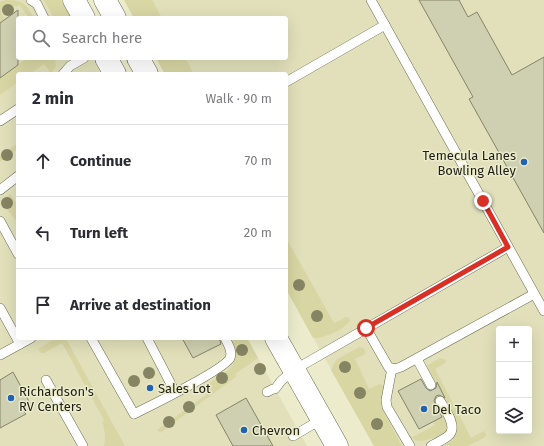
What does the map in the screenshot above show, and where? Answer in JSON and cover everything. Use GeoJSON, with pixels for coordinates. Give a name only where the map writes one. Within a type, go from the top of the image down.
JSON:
{"type":"FeatureCollection","features":[{"type":"Feature","properties":{"kind":"main road"},"geometry":{"type":"LineString","coordinates":[[74,0],[83,16]]}},
{"type":"Feature","properties":{"kind":"main road"},"geometry":{"type":"LineString","coordinates":[[105,0],[114,16]]}},
{"type":"Feature","properties":{"kind":"main road"},"geometry":{"type":"LineString","coordinates":[[107,60],[114,72]]}},
{"type":"Feature","properties":{"kind":"main road"},"geometry":{"type":"LineString","coordinates":[[139,60],[146,72]]}},
{"type":"Feature","properties":{"kind":"main road"},"geometry":{"type":"LineString","coordinates":[[277,340],[337,446]]}},
{"type":"Feature","properties":{"kind":"lane"},"geometry":{"type":"LineString","coordinates":[[31,0],[37,4],[43,16]]}},
{"type":"Feature","properties":{"kind":"lane"},"geometry":{"type":"LineString","coordinates":[[371,0],[544,311]]}},
{"type":"Feature","properties":{"kind":"lane"},"geometry":{"type":"LineString","coordinates":[[288,81],[385,26]]}},
{"type":"Feature","properties":{"kind":"lane"},"geometry":{"type":"LineString","coordinates":[[64,72],[67,62]]}},
{"type":"Feature","properties":{"kind":"lane"},"geometry":{"type":"LineString","coordinates":[[0,121],[16,109]]}},
{"type":"Feature","properties":{"kind":"lane"},"geometry":{"type":"LineString","coordinates":[[0,190],[16,178]]}},
{"type":"Feature","properties":{"kind":"lane"},"geometry":{"type":"LineString","coordinates":[[0,221],[16,250]]}},
{"type":"Feature","properties":{"kind":"lane"},"geometry":{"type":"LineString","coordinates":[[267,392],[275,389],[281,381],[294,370],[508,247]]}},
{"type":"Feature","properties":{"kind":"lane"},"geometry":{"type":"LineString","coordinates":[[366,328],[389,368],[395,369],[417,359],[534,294]]}},
{"type":"Feature","properties":{"kind":"lane"},"geometry":{"type":"LineString","coordinates":[[0,308],[16,337]]}},
{"type":"Feature","properties":{"kind":"lane"},"geometry":{"type":"LineString","coordinates":[[18,340],[20,344]]}},
{"type":"Feature","properties":{"kind":"lane"},"geometry":{"type":"LineString","coordinates":[[0,355],[27,340]]}},
{"type":"Feature","properties":{"kind":"lane"},"geometry":{"type":"LineString","coordinates":[[92,340],[134,414],[225,364],[231,354],[226,340]]}},
{"type":"Feature","properties":{"kind":"lane"},"geometry":{"type":"LineString","coordinates":[[148,340],[175,392]]}},
{"type":"Feature","properties":{"kind":"lane"},"geometry":{"type":"LineString","coordinates":[[417,359],[431,385]]}},
{"type":"Feature","properties":{"kind":"lane"},"geometry":{"type":"LineString","coordinates":[[392,368],[386,400],[387,406],[410,446]]}},
{"type":"Feature","properties":{"kind":"lane"},"geometry":{"type":"LineString","coordinates":[[46,380],[83,446]]}},
{"type":"Feature","properties":{"kind":"lane"},"geometry":{"type":"LineString","coordinates":[[431,446],[450,436],[452,431],[449,418],[440,401]]}},
{"type":"Feature","properties":{"kind":"lane"},"geometry":{"type":"LineString","coordinates":[[292,436],[322,419]]}},
{"type":"Feature","properties":{"kind":"shaded area"},"geometry":{"type":"Polygon","coordinates":[[[0,0],[61,0],[70,16],[16,16],[16,60],[93,60],[100,72],[16,72],[16,340],[248,340],[307,446],[0,446],[0,0]]]}},
{"type":"Feature","properties":{"kind":"shaded area"},"geometry":{"type":"Polygon","coordinates":[[[6,0],[20,2],[29,9],[33,16],[27,16],[19,5],[16,7],[8,5],[4,6],[1,10],[5,20],[0,23],[0,2],[6,0]]]}},
{"type":"Feature","properties":{"kind":"shaded area"},"geometry":{"type":"Polygon","coordinates":[[[44,0],[61,0],[70,16],[53,16],[44,0]]]}},
{"type":"Feature","properties":{"kind":"shaded area"},"geometry":{"type":"Polygon","coordinates":[[[124,0],[544,0],[544,446],[374,446],[288,293],[288,72],[164,72],[157,60],[288,60],[288,16],[133,16],[124,0]]]}},
{"type":"Feature","properties":{"kind":"shaded area"},"geometry":{"type":"Polygon","coordinates":[[[124,0],[152,0],[161,16],[133,16],[124,0]]]}},
{"type":"Feature","properties":{"kind":"shaded area"},"geometry":{"type":"Polygon","coordinates":[[[24,60],[55,60],[56,66],[52,72],[50,72],[44,64],[33,72],[16,72],[16,83],[0,95],[0,78],[24,60]]]}},
{"type":"Feature","properties":{"kind":"shaded area"},"geometry":{"type":"Polygon","coordinates":[[[157,60],[186,60],[193,72],[164,72],[157,60]]]}},
{"type":"Feature","properties":{"kind":"shaded area"},"geometry":{"type":"Polygon","coordinates":[[[16,144],[16,150],[0,162],[0,156],[16,144]]]}},
{"type":"Feature","properties":{"kind":"shaded area"},"geometry":{"type":"Polygon","coordinates":[[[10,194],[16,202],[16,221],[1,201],[10,194]]]}},
{"type":"Feature","properties":{"kind":"shaded area"},"geometry":{"type":"Polygon","coordinates":[[[288,242],[334,323],[346,317],[350,320],[344,327],[334,333],[313,338],[288,293],[288,242]]]}},
{"type":"Feature","properties":{"kind":"shaded area"},"geometry":{"type":"Polygon","coordinates":[[[53,340],[67,340],[125,446],[104,446],[105,434],[102,422],[104,420],[62,343],[44,353],[41,353],[38,349],[53,340]]]}},
{"type":"Feature","properties":{"kind":"shaded area"},"geometry":{"type":"Polygon","coordinates":[[[233,340],[248,340],[258,358],[235,374],[237,376],[160,433],[157,430],[210,392],[207,384],[231,367],[234,362],[235,348],[233,340]]]}},
{"type":"Feature","properties":{"kind":"shaded area"},"geometry":{"type":"Polygon","coordinates":[[[359,347],[364,348],[365,354],[355,359],[369,389],[380,384],[384,386],[381,403],[382,409],[402,446],[374,446],[331,370],[336,360],[359,347]]]}},
{"type":"Feature","properties":{"kind":"shaded area"},"geometry":{"type":"Polygon","coordinates":[[[440,358],[445,359],[446,361],[435,369],[471,438],[484,431],[486,434],[485,437],[468,446],[443,446],[455,437],[457,431],[456,422],[437,382],[435,383],[426,366],[440,358]]]}},
{"type":"Feature","properties":{"kind":"shaded area"},"geometry":{"type":"Polygon","coordinates":[[[444,416],[447,426],[445,432],[440,435],[421,441],[408,435],[413,437],[435,425],[433,422],[444,416]]]}},
{"type":"Feature","properties":{"kind":"building","name":"Temecula Lanes Bowling Alley"},"geometry":{"type":"Polygon","coordinates":[[[419,0],[459,0],[468,17],[477,12],[512,75],[544,57],[544,233],[469,99],[473,97],[419,0]]]}},
{"type":"Feature","properties":{"kind":"building"},"geometry":{"type":"Polygon","coordinates":[[[18,10],[18,16],[16,16],[16,60],[18,60],[18,65],[0,78],[0,23],[18,10]]]}},
{"type":"Feature","properties":{"kind":"building"},"geometry":{"type":"Polygon","coordinates":[[[183,340],[220,340],[221,344],[193,358],[183,340]]]}},
{"type":"Feature","properties":{"kind":"building","name":"Richardson's RV Centers"},"geometry":{"type":"Polygon","coordinates":[[[13,372],[32,407],[24,412],[26,414],[0,428],[0,380],[13,372]]]}},
{"type":"Feature","properties":{"kind":"building","name":"Del Taco"},"geometry":{"type":"Polygon","coordinates":[[[421,379],[426,388],[430,391],[436,388],[437,382],[445,398],[439,395],[436,396],[434,401],[442,417],[419,429],[398,391],[421,379]]]}},
{"type":"Feature","properties":{"kind":"building","name":"Chevron"},"geometry":{"type":"Polygon","coordinates":[[[246,398],[273,446],[233,446],[216,415],[246,398]]]}},
{"type":"Feature","properties":{"kind":"place","name":"Temecula Lanes Bowling Alley"},"geometry":{"type":"Point","coordinates":[524,162]}},
{"type":"Feature","properties":{"kind":"place","name":"Sales Lot"},"geometry":{"type":"Point","coordinates":[150,388]}},
{"type":"Feature","properties":{"kind":"place","name":"Richardson's RV Centers"},"geometry":{"type":"Point","coordinates":[11,398]}},
{"type":"Feature","properties":{"kind":"place","name":"Del Taco"},"geometry":{"type":"Point","coordinates":[424,409]}},
{"type":"Feature","properties":{"kind":"place","name":"Chevron"},"geometry":{"type":"Point","coordinates":[244,430]}},
{"type":"Feature","properties":{"kind":"route"},"geometry":{"type":"LineString","coordinates":[[366,328],[508,247],[483,201]]}}]}
